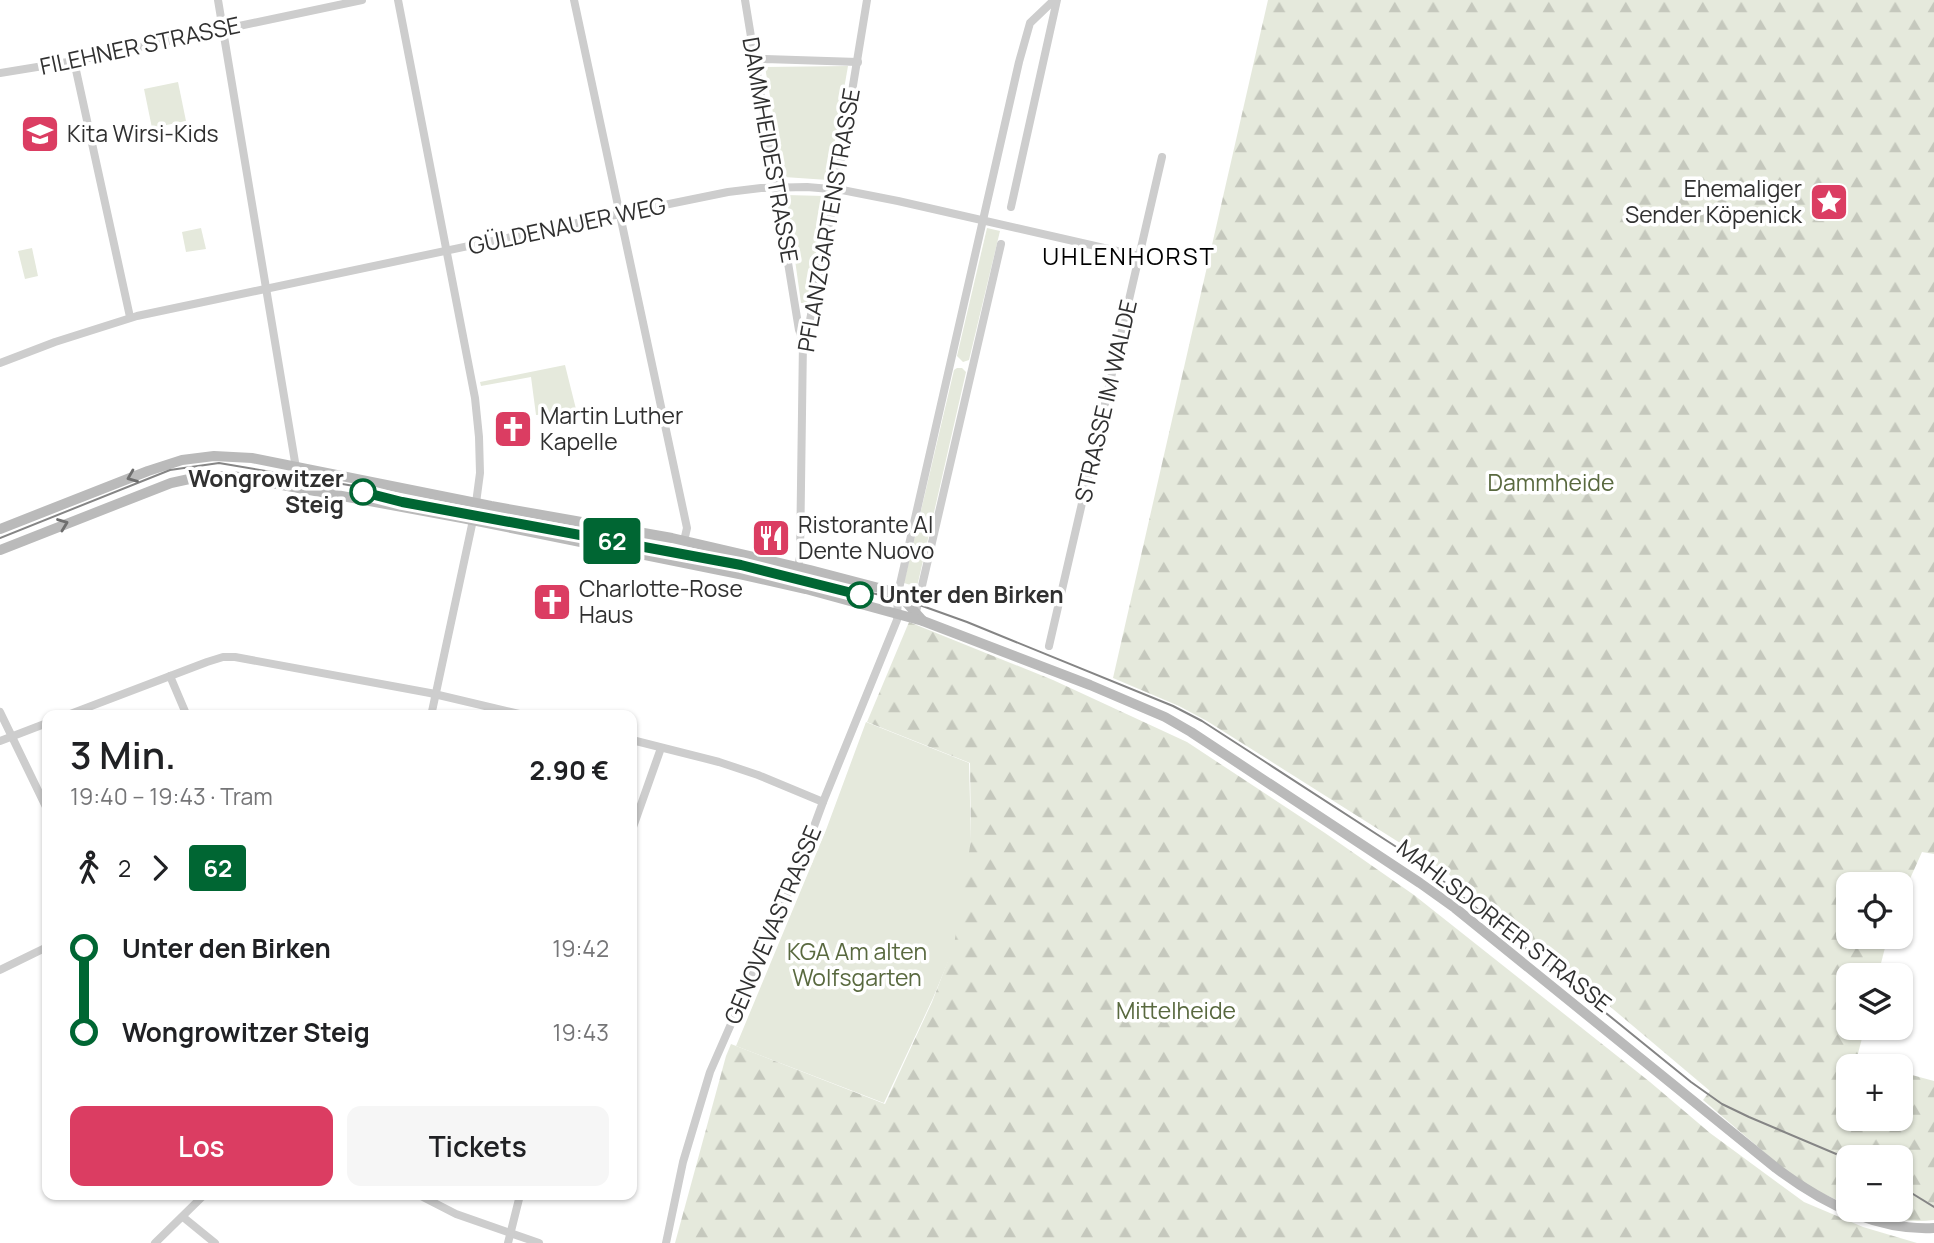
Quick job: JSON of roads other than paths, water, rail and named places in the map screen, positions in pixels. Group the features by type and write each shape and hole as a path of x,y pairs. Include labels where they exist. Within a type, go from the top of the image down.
{"main road":[{"path":"0,529 182,460 205,456 232,456 684,541 898,593"},
{"path":"293,486 296,468"},
{"name":"MAHLSDORFER STRASSE","path":"0,550 188,478 233,476 473,520 744,575 918,618 1140,705 1191,732 1455,908 1805,1189 1865,1217 1891,1225 1932,1228"},
{"path":"473,520 477,503"},
{"name":"MAHLSDORFER STRASSE","path":"898,593 918,618"}],"street":[{"path":"218,0 296,468"},
{"name":"FILEHNER STRASSE","path":"0,73 74,61 362,0"},
{"path":"398,0 475,398 480,473 477,503"},
{"path":"574,0 687,528 684,541"},
{"name":"DAMMHEIDESTRASSE","path":"745,0 803,341"},
{"name":"PFLANZGARTENSTRASSE","path":"798,568 803,341 808,330 836,189 867,0"},
{"path":"1010,207 1055,0"},
{"path":"898,593 1019,62 1030,23 1055,0"},
{"path":"74,61 130,317"},
{"path":"755,61 858,62"},
{"name":"STRASSE IM WALDE","path":"1049,646 1162,157"},
{"name":"GÜLDENAUER WEG","path":"0,363 130,317 728,192 777,186 836,189 1139,256"},
{"path":"918,618 1000,244"},
{"path":"432,710 473,520"},
{"name":"GENOVEVASTRASSE","path":"666,1243 683,1162 710,1072 795,878 897,620 898,593"},
{"path":"81,710 223,657 235,657 501,710"},
{"path":"170,676 184,710"},
{"path":"0,712 42,799"},
{"path":"0,741 42,725"},
{"path":"637,741 719,762 823,802"},
{"path":"637,816 662,748"},
{"path":"0,971 42,950"},
{"path":"155,1243 199,1200"},
{"path":"429,1200 456,1214 539,1243"},
{"path":"508,1243 519,1200"},
{"path":"183,1217 215,1243"}],"tram line":[{"path":"0,538 170,470 219,463 360,487 724,558 914,603 1173,706 1202,721 1398,848 1443,881 1691,1082 1722,1104 1836,1154"},
{"name":"62","path":"363,492 402,502 741,565 860,595"},
{"path":"1913,1194 1934,1207"}],"place":[{"name":"Kita Wirsi-Kids","path":"40,134"},
{"name":"Ehemaliger Sender Köpenick","path":"1829,202"},
{"name":"Martin Luther Kapelle","path":"513,429"},
{"name":"Wongrowitzer Steig","path":"363,492"},
{"name":"Ristorante Al Dente Nuovo","path":"771,538"},
{"name":"Unter den Birken","path":"860,595"},
{"name":"Charlotte-Rose Haus","path":"552,602"}],"district":[{"name":"UHLENHORST","path":"1129,257"}],"park label":[{"name":"Dammheide","path":"1551,483"},
{"name":"KGA Am alten Wolfsgarten","path":"857,965"},
{"name":"Mittelheide","path":"1176,1011"}]}
